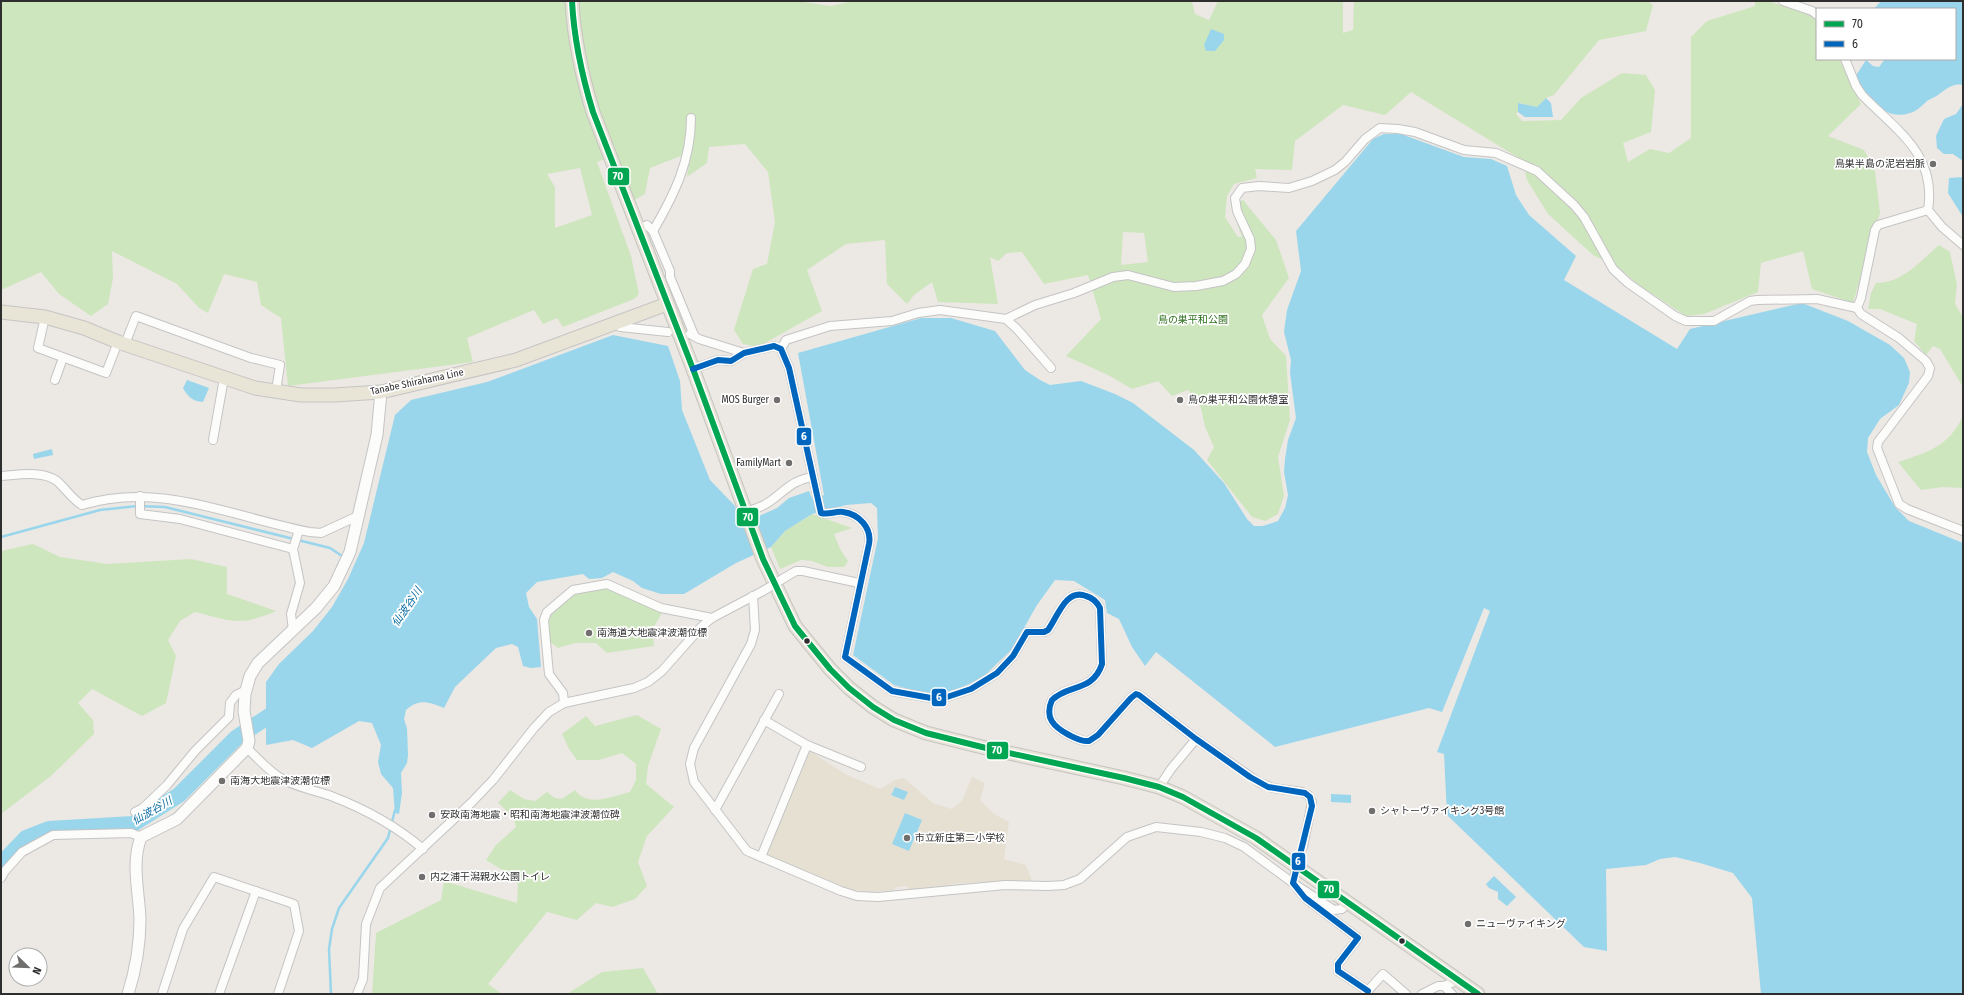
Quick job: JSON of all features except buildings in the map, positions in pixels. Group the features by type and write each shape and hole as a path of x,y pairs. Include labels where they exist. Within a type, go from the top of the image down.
{"main road":[{"path":"572,1 573,22 582,74 593,112 763,559 795,626 810,646 849,688 873,707 894,720 926,733 1159,787 1184,797 1227,821 1348,902 1478,994"},
{"name":"Tanabe Shirahama Line","path":"1,312 45,317 84,328 122,343 255,388 301,395 334,395 381,392 516,360 667,304"}],"street":[{"path":"1783,1 1812,11 1816,14"},
{"path":"1845,60 1856,86 1862,95 1909,140 1917,152 1927,174 1930,201 1928,210"},
{"path":"653,231 670,201 684,168 691,137 691,118"},
{"path":"781,349 786,340 830,326 892,321 918,313 932,311 940,310 1006,319 1035,305 1074,293 1113,277 1128,275 1174,287 1196,286 1223,281 1236,274 1241,269 1245,264 1251,249 1250,239 1237,211 1235,198 1242,188 1259,186 1289,188 1312,181 1340,166 1365,139 1380,128 1398,128 1415,132 1464,150 1496,154 1537,171 1584,216 1613,269 1628,283 1654,302 1686,321 1714,321 1750,301 1757,300 1817,298 1857,308 1861,314 1899,338 1926,361 1930,368 1928,376 1878,442 1877,448 1899,504 1907,509 1963,531"},
{"path":"1928,210 1942,226 1963,245"},
{"path":"1857,308 1861,298 1875,230 1878,225 1928,210"},
{"path":"637,230 647,226 653,231 670,271 670,277 691,334 699,339 744,353"},
{"path":"45,317 38,348 106,373 136,316 251,358 280,365 276,391"},
{"path":"1006,319 1017,329 1051,368"},
{"path":"617,323 620,327 668,332"},
{"path":"692,369 718,360 731,361 744,353 774,346 781,349 789,368 821,513 846,513 860,520 868,528 870,538 845,657 892,691 930,698 952,696 971,689 997,672 1010,658 1025,634 1046,632 1070,597 1076,593 1087,596 1096,602 1100,608 1102,664 1100,671 1089,682 1052,700 1049,716 1053,725 1076,739 1089,741 1098,734 1131,698 1137,694 1196,739 1260,783 1273,788 1308,794 1312,802 1303,847"},
{"path":"55,380 64,358"},
{"path":"213,440 224,378"},
{"path":"381,392 377,435 360,515 353,542 343,569 334,586 316,608 258,663 250,676 246,692 244,712 248,744 279,777 299,786 355,805 380,817 396,827 423,849"},
{"path":"1,476 35,475 50,477 57,482 73,499 82,505 97,501 140,498 181,500 298,532 321,533 360,515"},
{"path":"747,514 770,501 789,485 804,478 813,477"},
{"path":"140,498 140,514 180,519 294,547"},
{"path":"292,630 291,614 300,582 294,547 298,532"},
{"path":"361,993 365,964 364,943 366,924 380,888 423,849 493,780 534,728 549,712 564,703 634,688 648,682 662,671 701,627 712,618 763,591 796,571 803,571 860,583"},
{"path":"564,703 563,694 550,674 544,620 547,612 574,590 607,584 661,608 712,618"},
{"path":"753,596 755,630 751,644 694,748 690,764 694,782 715,810 747,850 760,857 841,891 878,898 1005,885 1064,885 1080,879 1127,837 1156,827 1201,832 1225,838 1244,847 1334,910 1342,909 1348,902"},
{"path":"134,812 143,808 167,784 195,751 229,717 230,703 236,695 246,692"},
{"path":"715,810 779,694"},
{"path":"764,720 807,745 861,767"},
{"path":"1159,787 1170,769 1196,739"},
{"path":"128,994 135,972 139,948 140,919 137,848 141,837 177,819 248,744"},
{"path":"760,857 807,745"},
{"path":"1,878 5,871 22,852 53,835 131,832 141,837"},
{"path":"162,994 184,929 214,877 294,904 299,931 278,994"},
{"path":"1293,880 1305,898 1358,938 1338,964 1338,971 1366,992 1383,974 1406,994"},
{"path":"219,994 256,891"},
{"path":"1422,994 1438,986 1444,986 1459,980"},
{"path":"1444,986 1452,994"}],"shaded area":[{"name":"市立新庄第二小学校","path":"811,752 847,775 880,789 895,780 904,778 933,803 952,809 962,801 972,777 985,783 980,800 994,814 1009,822 1004,859 1026,865 1032,881 964,883 951,884 950,886 908,890 907,886 897,887 893,891 866,892 843,887 769,856 767,852 807,754"}],"green space":[{"name":"鳥の巣平和公園","path":"1,1 797,1 830,6 853,1 1192,1 1195,14 1209,20 1218,1 1343,1 1343,33 1353,30 1354,1 1648,1 1653,5 1646,31 1599,40 1554,95 1546,98 1537,107 1518,103 1518,112 1516,114 1522,121 1561,120 1581,98 1622,73 1646,75 1655,90 1651,132 1623,143 1628,162 1650,149 1669,153 1691,138 1691,37 1707,21 1755,6 1755,1 1768,1 1814,16 1816,19 1816,60 1839,60 1861,104 1828,136 1864,150 1875,171 1880,213 1853,303 1812,289 1803,251 1761,263 1758,292 1704,314 1686,316 1640,286 1618,267 1593,255 1548,214 1527,180 1522,160 1411,92 1385,115 1343,105 1295,141 1292,170 1255,169 1257,178 1234,184 1227,196 1225,217 1238,237 1242,237 1231,206 1243,200 1276,240 1289,278 1262,315 1270,339 1286,356 1290,420 1278,457 1284,496 1278,514 1265,521 1252,517 1207,460 1214,447 1205,427 1200,404 1188,390 1172,396 1158,381 1132,389 1108,375 1066,356 1101,319 1088,275 1044,284 1022,252 1007,253 998,261 990,257 998,304 938,302 932,282 914,295 907,304 887,284 885,240 846,244 807,270 822,311 758,347 743,344 734,330 753,269 767,264 775,222 768,172 745,144 709,147 707,163 687,177 691,152 650,168 645,194 631,202 616,155 597,162 631,256 639,294 634,299 563,327 557,318 543,324 534,310 467,338 473,362 288,386 281,318 261,305 257,282 224,274 208,313 199,308 177,284 112,251 113,278 108,304 91,316 59,294 41,272 1,290","holes":["580,168 592,215 555,228 555,187 547,174","1123,232 1144,233 1148,262 1121,265"]},
{"path":"1939,245 1950,252 1957,285 1955,304 1963,317 1963,387 1940,349 1933,346 1926,355 1914,341 1917,324 1880,309 1868,309 1871,293 1876,283 1886,282 1903,275"},
{"path":"1963,416 1963,488 1943,487 1921,490 1898,462 1919,455 1937,446 1951,434"},
{"path":"812,514 852,528 834,534 840,549 848,561 844,567 828,567 812,561 801,560 780,569 771,547 785,531"},
{"path":"33,544 60,557 108,564 191,559 227,567 227,594 276,611 244,621 227,620 195,612 180,621 168,640 176,656 166,703 142,716 92,689 78,703 93,720 94,734 51,776 1,814 1,551"},
{"path":"605,587 662,613 652,630 654,646 607,653 596,643 575,643 558,648 548,640 549,620 552,612 573,595"},
{"path":"637,715 661,729 648,766 646,784 674,807 647,836 638,862 647,886 635,899 612,907 596,903 577,920 547,912 488,984 502,994 372,994 376,933 441,900 444,881 517,903 518,884 504,871 486,860 496,845 516,827 513,816 498,803 510,790 524,799 535,801 547,792 555,798 562,799 575,790 580,795 593,800 608,798 630,792 636,780 636,764 622,753 599,760 577,760 569,749 562,734 586,716 595,726"},
{"path":"643,968 658,994 567,994 602,972"}],"water":[{"path":"1881,1 1963,1 1963,85 1950,87 1910,113 1901,115 1892,114 1877,106 1855,77 1866,60 1873,66 1879,67 1884,60 1956,60 1956,8 1875,8"},
{"path":"1211,29 1224,34 1224,40 1215,51 1206,51 1204,45"},
{"path":"1546,98 1551,103 1553,117 1525,117 1518,112 1518,103 1537,107"},
{"path":"1963,104 1963,161 1953,154 1944,154 1937,148 1936,136 1944,119 1956,114"},
{"path":"1384,134 1401,134 1464,157 1491,159 1507,166 1516,195 1529,215 1576,256 1564,280 1677,349 1690,329 1802,303 1848,321 1890,345 1904,358 1910,372 1909,383 1899,405 1880,419 1868,438 1867,452 1876,475 1895,507 1909,521 1963,543 1963,994 1761,994 1752,898 1733,873 1675,857 1660,859 1646,865 1606,869 1607,951 1584,947 1447,815 1444,754 1437,752 1490,611 1484,608 1442,712 1429,708 1275,747 1156,652 1145,666 1132,647 1119,619 1107,613 1105,600 1074,581 1055,580 1037,605 1012,649 982,678 960,688 933,696 894,685 853,655 878,538 877,508 871,503 846,505 812,514 785,531 771,547 736,563 684,594 661,594 642,588 633,581 613,572 602,578 589,579 583,574 537,582 526,593 529,607 537,619 541,667 531,668 523,666 518,647 512,644 496,648 455,687 444,708 424,702 415,704 406,710 404,719 407,728 408,755 407,763 401,773 402,793 399,814 395,813 393,788 381,774 378,762 381,745 372,723 359,721 312,748 293,740 266,745 266,682 279,664 313,631 332,607 348,579 364,543 395,415 411,400 487,382 613,335 668,346 680,381 682,410 710,480 735,506 740,520 757,517 777,508 789,498 809,491 812,498 824,495 798,353 921,318 951,318 995,331 1025,370 1050,385 1081,381 1115,394 1133,403 1194,450 1224,483 1247,519 1254,526 1263,526 1278,521 1285,508 1288,495 1284,472 1285,459 1288,440 1296,418 1290,373 1291,360 1284,332 1287,310 1301,271 1296,231 1373,139"},
{"path":"1963,177 1963,217 1948,193 1949,178"},
{"path":"187,380 209,388 203,402 193,400 187,394 183,388"},
{"path":"52,449 53,455 34,459 33,454"},
{"path":"895,787 908,792 904,800 891,795"},
{"path":"1331,794 1351,795 1351,803 1331,802"},
{"path":"905,813 922,820 909,851 892,844"},
{"path":"1494,876 1516,897 1507,906 1498,899 1498,892 1489,888 1486,884"}],"waterway":[{"path":"1,537 100,510 137,506 165,507 330,548 345,558"},
{"name":"仙波谷川","path":"1,864 26,838 49,829 133,824 179,795 236,738 284,706"},
{"path":"331,994 329,949 332,929 339,908 388,838 395,810"}],"tunnel":[{"path":"1293,877 1303,847"}],"transit line":[{"name":"70","path":"572,1 579,58 593,112 693,369 763,559 795,626 830,669 849,688 873,707 894,720 926,733 986,748 1124,778 1159,787 1183,797 1256,838 1478,994"},
{"name":"6","path":"693,369 718,360 731,361 744,353 774,346 781,349 789,368 821,513 849,513 863,523 868,533 869,544 845,657 892,691 931,698 947,697 971,689 997,673 1013,656 1027,632 1044,632 1048,630 1063,605 1073,596 1086,596 1093,599 1100,608 1102,664 1098,673 1093,679 1058,695 1052,700 1049,712 1052,721 1059,729 1069,735 1081,740 1089,741 1098,735 1136,694 1250,777 1268,787 1305,793 1310,797 1312,806 1293,883 1305,898 1358,938 1338,964 1338,971 1368,991"}],"place":[{"name":"鳥巣半島の泥岩岩脈","path":"1933,164"},
{"name":"MOS Burger","path":"777,400"},
{"name":"鳥の巣平和公園休憩室","path":"1180,400"},
{"name":"FamilyMart","path":"789,463"},
{"name":"南海道大地震津波潮位標","path":"589,633"},
{"name":"南海大地震津波潮位標","path":"222,781"},
{"name":"シャトーヴァイキング3号館","path":"1372,811"},
{"name":"安政南海地震・昭和南海地震津波潮位碑","path":"432,815"},
{"name":"市立新庄第二小学校","path":"907,838"},
{"name":"内之浦干潟親水公園トイレ","path":"422,877"},
{"name":"ニューヴァイキング","path":"1468,924"}]}
